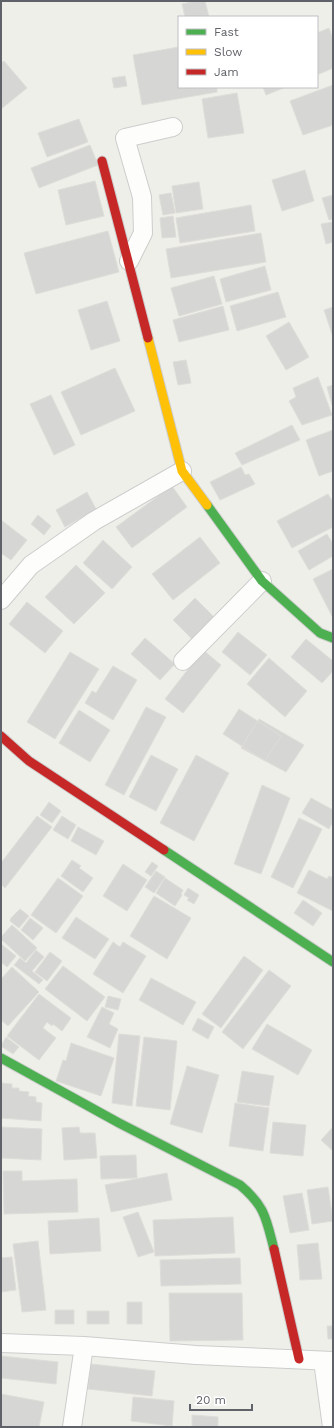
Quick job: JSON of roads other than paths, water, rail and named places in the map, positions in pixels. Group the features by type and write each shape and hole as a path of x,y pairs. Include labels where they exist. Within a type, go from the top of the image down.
{"street":[{"path":"129,261 143,233 143,218 142,197 125,138 173,127"},
{"path":"102,161 182,471 262,581 320,633 333,638"},
{"path":"1,600 31,565 94,521 182,471"},
{"path":"183,661 262,581"},
{"path":"1,736 29,761 333,962"},
{"path":"1,1058 119,1123 240,1185 259,1203 266,1216 300,1359"},
{"path":"1,1343 84,1346 196,1355 328,1361 332,1427"},
{"path":"72,1427 84,1346"}]}
